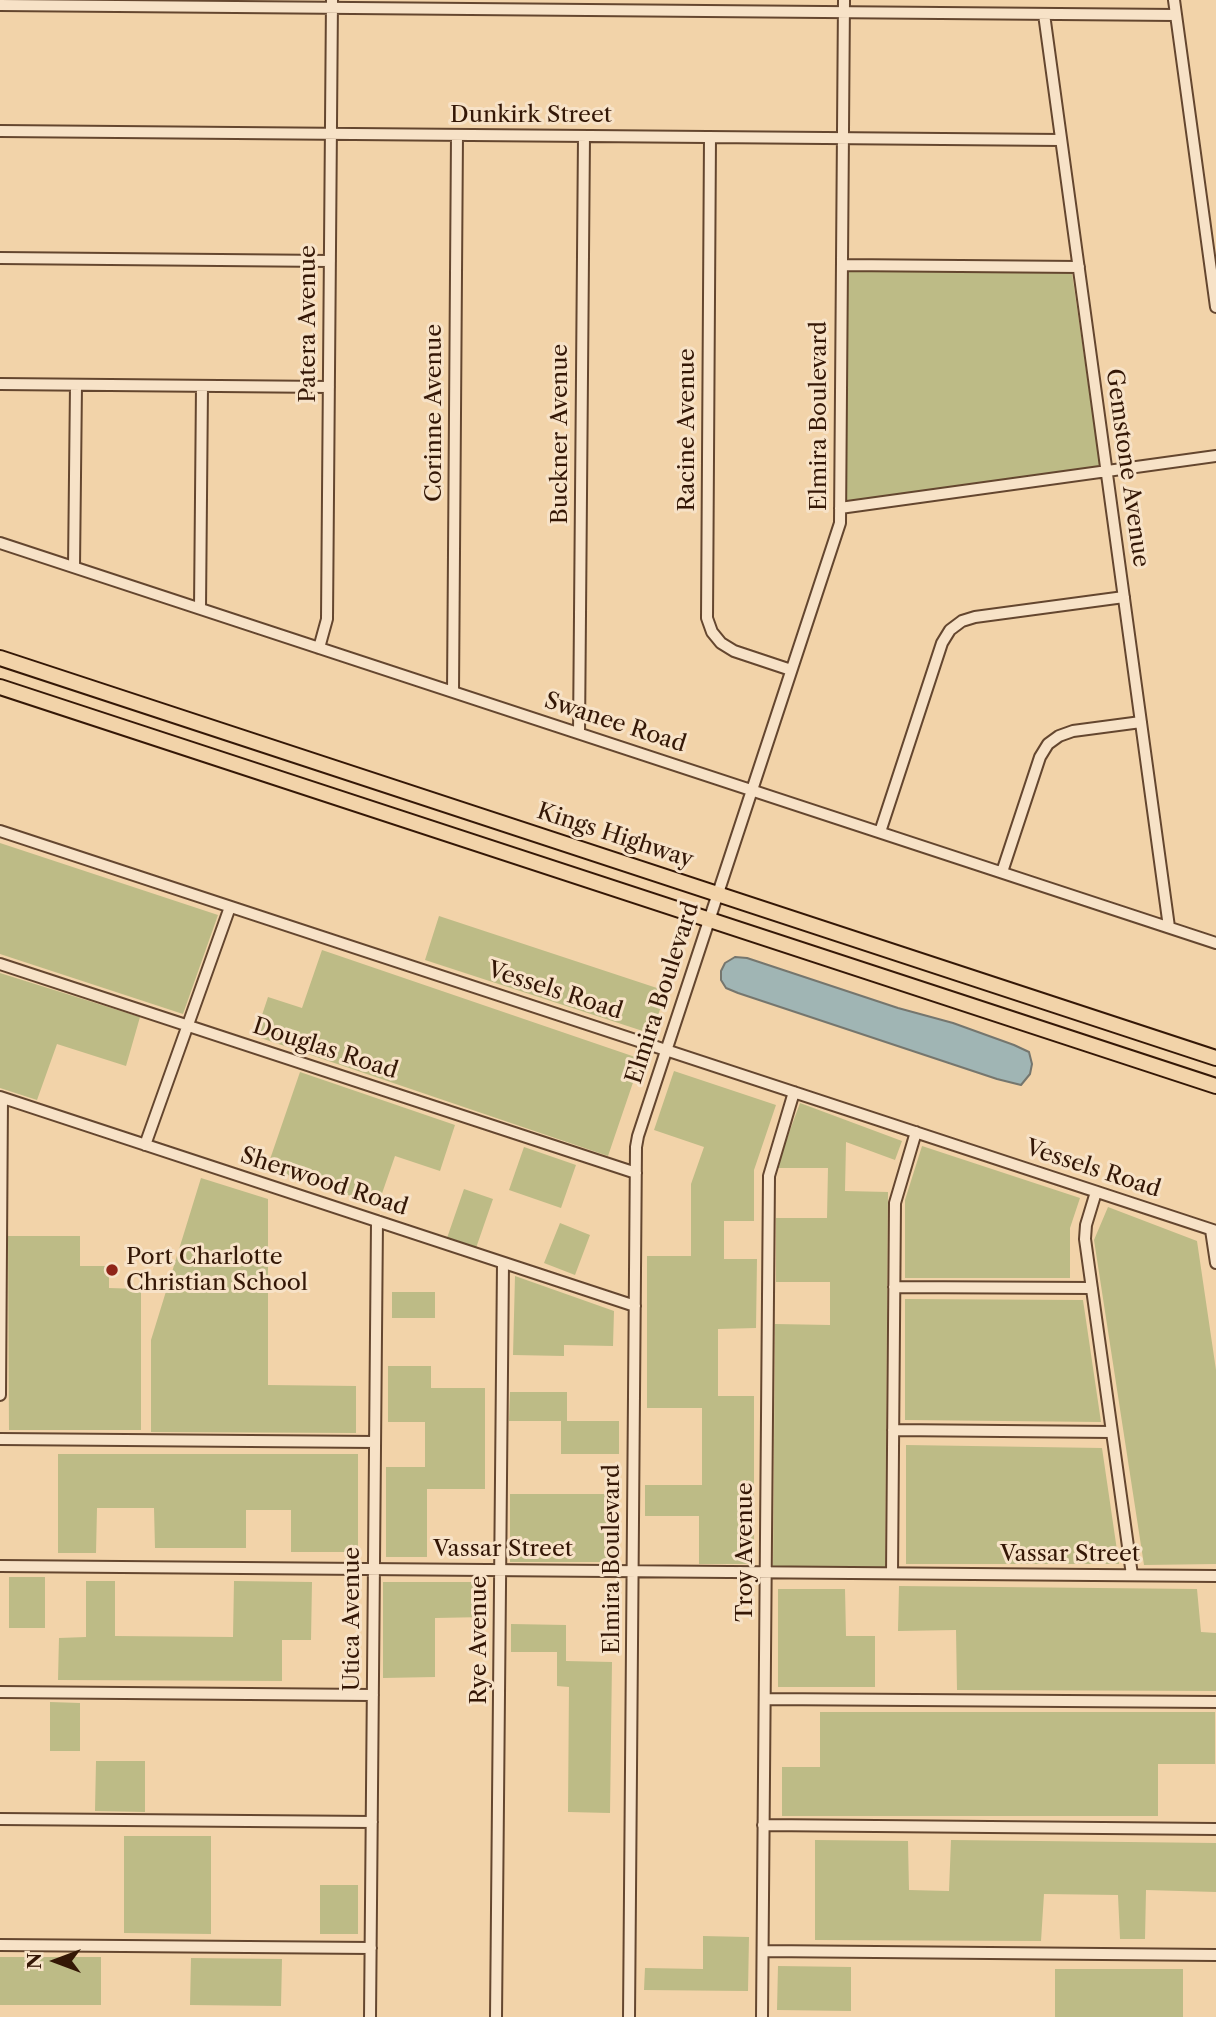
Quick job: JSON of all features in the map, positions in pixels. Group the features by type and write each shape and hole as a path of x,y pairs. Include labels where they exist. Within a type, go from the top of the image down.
{"main road":[{"name":"Kings Highway","path":"0,658 1216,1058"},
{"path":"0,687 1216,1086"}],"street":[{"name":"Elmira Boulevard","path":"629,2017 638,1136 840,523 844,0"},
{"path":"1174,0 1216,307"},
{"path":"0,5 332,4 1176,15"},
{"name":"Patera Avenue","path":"319,648 327,619 332,4"},
{"name":"Gemstone Avenue","path":"1044,14 1169,928"},
{"name":"Dunkirk Street","path":"0,131 1061,141"},
{"name":"Corinne Avenue","path":"453,691 457,135"},
{"name":"Buckner Avenue","path":"579,733 584,136"},
{"name":"Racine Avenue","path":"710,137 707,618 712,632 721,643 734,651 791,670"},
{"path":"0,258 330,261"},
{"path":"842,265 1079,267"},
{"path":"0,384 329,387"},
{"path":"74,567 76,385"},
{"path":"200,608 202,386"},
{"path":"840,508 1216,456"},
{"name":"Swanee Road","path":"0,542 1216,943"},
{"path":"880,832 942,643 950,630 961,621 975,617 1124,597"},
{"path":"1002,872 1040,757 1048,744 1073,731 1141,722"},
{"name":"Vessels Road","path":"0,831 1214,1230"},
{"path":"145,1145 230,907"},
{"name":"Douglas Road","path":"0,964 636,1173"},
{"name":"Troy Avenue","path":"762,2017 769,1176 794,1092"},
{"path":"0,1395 1,1098"},
{"name":"Sherwood Road","path":"1,1098 635,1306"},
{"path":"892,1573 897,1192 916,1132"},
{"path":"1097,1192 1086,1225 1085,1239 1132,1575"},
{"name":"Utica Avenue","path":"370,2017 377,1221"},
{"path":"1214,1230 1216,1263"},
{"name":"Rye Avenue","path":"496,2017 503,1263"},
{"path":"894,1287 1092,1288"},
{"path":"893,1430 1112,1432"},
{"path":"0,1439 375,1442"},
{"name":"Vassar Street","path":"0,1566 1216,1576"},
{"path":"0,1692 373,1695"},
{"path":"765,1699 1216,1702"},
{"path":"0,1819 372,1822"},
{"path":"764,1825 1216,1829"},
{"path":"0,1945 370,1948"},
{"path":"762,1951 1216,1955"}],"shaded area":[{"path":"847,271 1072,273 1100,467 844,503"},
{"path":"0,843 218,915 183,1014 0,954"},
{"path":"439,916 666,991 652,1034 425,960"},
{"path":"322,950 641,1059 608,1156 255,1036 268,997 302,1008"},
{"path":"735,957 747,958 1014,1045 1029,1052 1032,1064 1030,1074 1021,1085 997,1079 738,993 726,988 721,980 725,963"},
{"path":"0,973 140,1017 126,1066 57,1044 37,1100 0,1088"},
{"path":"674,1071 776,1105 754,1170 754,1221 724,1221 724,1259 757,1259 756,1328 718,1329 718,1396 754,1396 754,1564 699,1564 699,1516 645,1516 645,1485 702,1485 702,1408 647,1408 647,1256 691,1256 691,1184 704,1147 654,1130"},
{"path":"300,1072 455,1125 440,1171 395,1156 378,1205 267,1168"},
{"path":"800,1103 902,1141 895,1160 846,1142 845,1191 888,1192 885,1567 773,1566 775,1324 830,1325 830,1282 776,1282 776,1218 827,1218 828,1168 776,1168"},
{"path":"922,1146 1080,1198 1070,1228 1070,1278 905,1278 905,1200"},
{"path":"524,1147 576,1165 561,1208 509,1190"},
{"path":"201,1178 268,1199 268,1385 356,1386 356,1433 151,1432 151,1340"},
{"path":"464,1189 493,1199 476,1248 447,1238"},
{"path":"1108,1207 1197,1241 1216,1370 1216,1564 1144,1565 1094,1240"},
{"path":"560,1223 590,1235 575,1275 544,1263"},
{"path":"8,1236 80,1236 80,1266 109,1266 109,1288 141,1289 141,1430 9,1430"},
{"path":"515,1276 614,1311 613,1346 564,1345 564,1356 513,1355"},
{"path":"392,1292 435,1292 435,1318 392,1318"},
{"path":"905,1299 1083,1300 1101,1422 905,1420"},
{"path":"388,1366 431,1366 431,1388 485,1388 485,1489 427,1489 427,1557 386,1557 386,1467 425,1467 425,1422 388,1422"},
{"path":"510,1392 567,1392 567,1421 619,1421 619,1454 561,1454 561,1421 509,1421"},
{"path":"906,1445 1102,1448 1119,1564 906,1564"},
{"path":"58,1454 358,1454 358,1552 291,1552 291,1510 246,1510 246,1548 155,1548 154,1508 97,1508 96,1553 58,1553"},
{"path":"510,1494 617,1494 617,1562 510,1562"},
{"path":"9,1577 45,1577 45,1628 9,1628"},
{"path":"86,1581 115,1581 115,1636 233,1637 234,1581 312,1582 311,1640 282,1640 282,1681 58,1680 59,1638 86,1637"},
{"path":"383,1582 486,1582 486,1617 435,1618 435,1677 383,1678"},
{"path":"899,1586 1197,1589 1201,1632 1216,1633 1216,1691 957,1690 956,1630 898,1631"},
{"path":"778,1589 845,1589 846,1636 875,1636 875,1687 778,1687"},
{"path":"511,1624 566,1625 566,1661 612,1662 610,1813 568,1812 569,1687 557,1686 557,1652 511,1652"},
{"path":"50,1702 80,1703 80,1751 50,1751"},
{"path":"820,1712 1215,1712 1215,1764 1158,1764 1158,1816 782,1816 782,1767 820,1767"},
{"path":"96,1761 145,1761 145,1812 95,1811"},
{"path":"124,1836 211,1836 211,1934 124,1933"},
{"path":"815,1840 908,1841 909,1890 949,1891 951,1840 1216,1843 1216,1892 1146,1890 1145,1939 1120,1939 1118,1895 1044,1894 1041,1941 815,1940"},
{"path":"320,1885 358,1885 358,1934 320,1934"},
{"path":"703,1936 749,1937 748,1991 644,1990 645,1968 703,1969"},
{"path":"0,1957 101,1957 101,2005 0,2005"},
{"path":"191,1958 282,1959 281,2006 190,2005"},
{"path":"778,1966 851,1967 851,2011 777,2010"},
{"path":"1055,1969 1183,1969 1183,2017 1055,2017"}],"place":[{"name":"Port Charlotte Christian School","path":"112,1270"}]}
